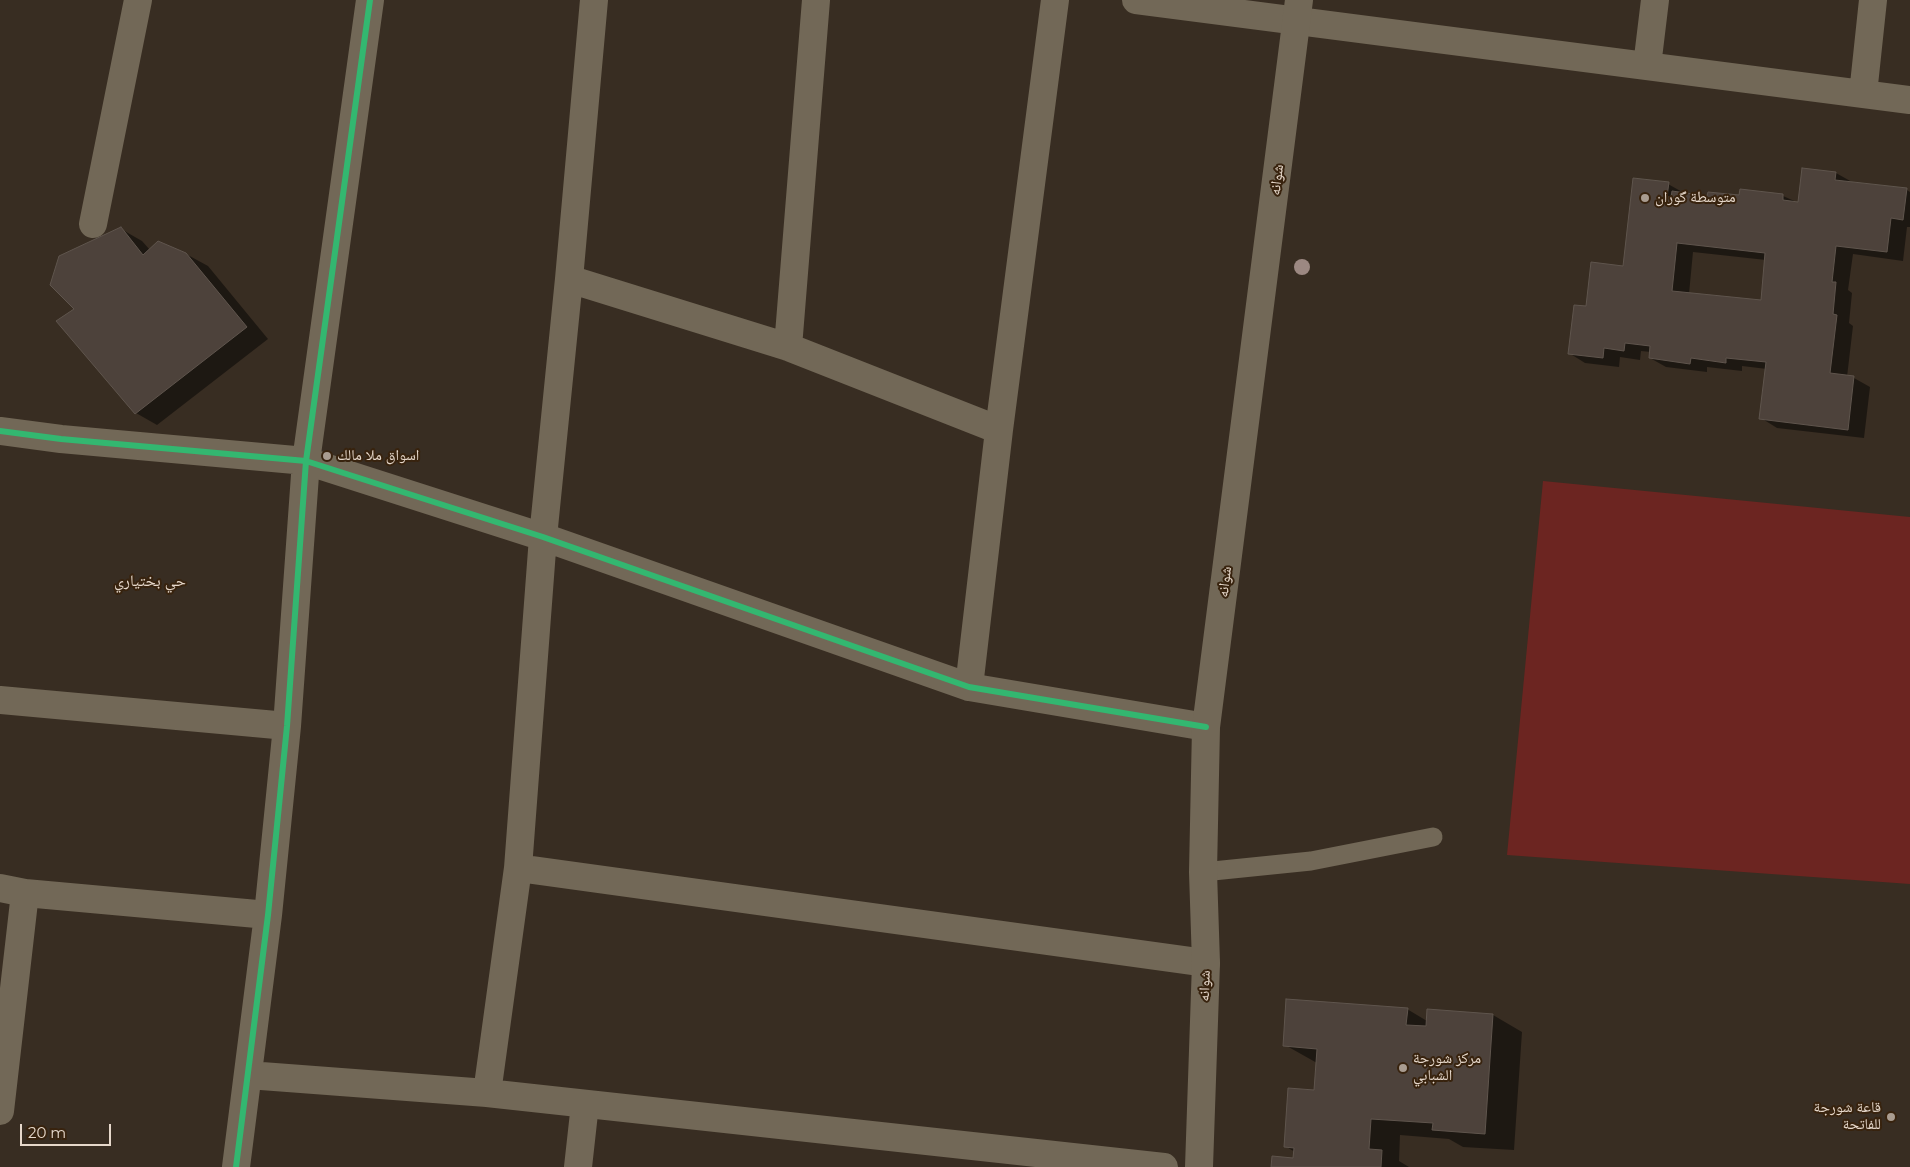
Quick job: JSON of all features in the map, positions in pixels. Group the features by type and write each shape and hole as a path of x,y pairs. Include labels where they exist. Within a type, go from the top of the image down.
{"street":[{"path":"93,224 138,0"},
{"path":"236,1167 268,915 287,726 306,462 370,0"},
{"path":"487,1093 518,868 543,537 594,0"},
{"path":"788,347 816,0"},
{"path":"969,687 999,430 1055,0"},
{"path":"1136,0 1298,10 1647,66 1910,100"},
{"path":"1647,66 1655,0"},
{"path":"1863,94 1873,0"},
{"name":"شوانە","path":"1199,1167 1206,963 1203,872 1206,726 1298,10"},
{"path":"569,279 788,347 999,430"},
{"path":"0,431 61,439 306,462 543,537 969,687 1206,726"},
{"path":"0,700 287,726"},
{"path":"518,868 1206,963"},
{"path":"0,1111 13,891 268,915"},
{"path":"248,1075 487,1093 1164,1167"},
{"path":"578,1167 585,1104"}],"lane":[{"path":"1203,872 1311,861 1433,837"}],"shaded area":[{"path":"1543,481 1910,517 1910,884 1507,855"}],"building":[{"path":"1802,168 1836,172 1835,180 1907,188 1903,220 1891,218 1887,252 1836,246 1832,282 1836,282 1833,314 1837,315 1830,373 1854,376 1848,430 1759,419 1766,362 1726,358 1726,363 1691,358 1690,364 1649,358 1650,346 1625,343 1624,351 1604,348 1603,358 1568,354 1574,305 1586,306 1591,262 1623,266 1633,178 1669,182 1667,197 1671,197 1672,191 1707,196 1708,192 1739,195 1740,189 1783,194 1783,200 1798,202","holes":["1677,243 1765,253 1761,300 1672,291"]},
{"path":"121,227 143,255 158,241 186,253 247,327 135,414 56,321 74,309 50,285 59,256"},
{"name":"مركز شورجة الشبابي","path":"1286,999 1408,1008 1406,1025 1426,1026 1427,1009 1493,1014 1485,1134 1432,1130 1433,1123 1371,1119 1369,1149 1382,1150 1381,1167 1271,1167 1272,1156 1293,1158 1294,1148 1284,1147 1288,1088 1314,1090 1317,1049 1283,1046"}],"cycle path":[{"path":"236,1167 268,915 287,726 306,461 370,0"},
{"path":"0,431 61,439 306,461 543,537 969,687 1206,727"}],"place":[{"name":"متوسطة گوران","path":"1645,198"},
{"name":"اسواق ملا مالك","path":"327,456"},
{"name":"مركز شورجة الشبابي","path":"1403,1068"},
{"name":"قاعة شورجة للفاتحة","path":"1891,1117"}],"district":[{"name":"حي بختياري","path":"150,581"}]}
